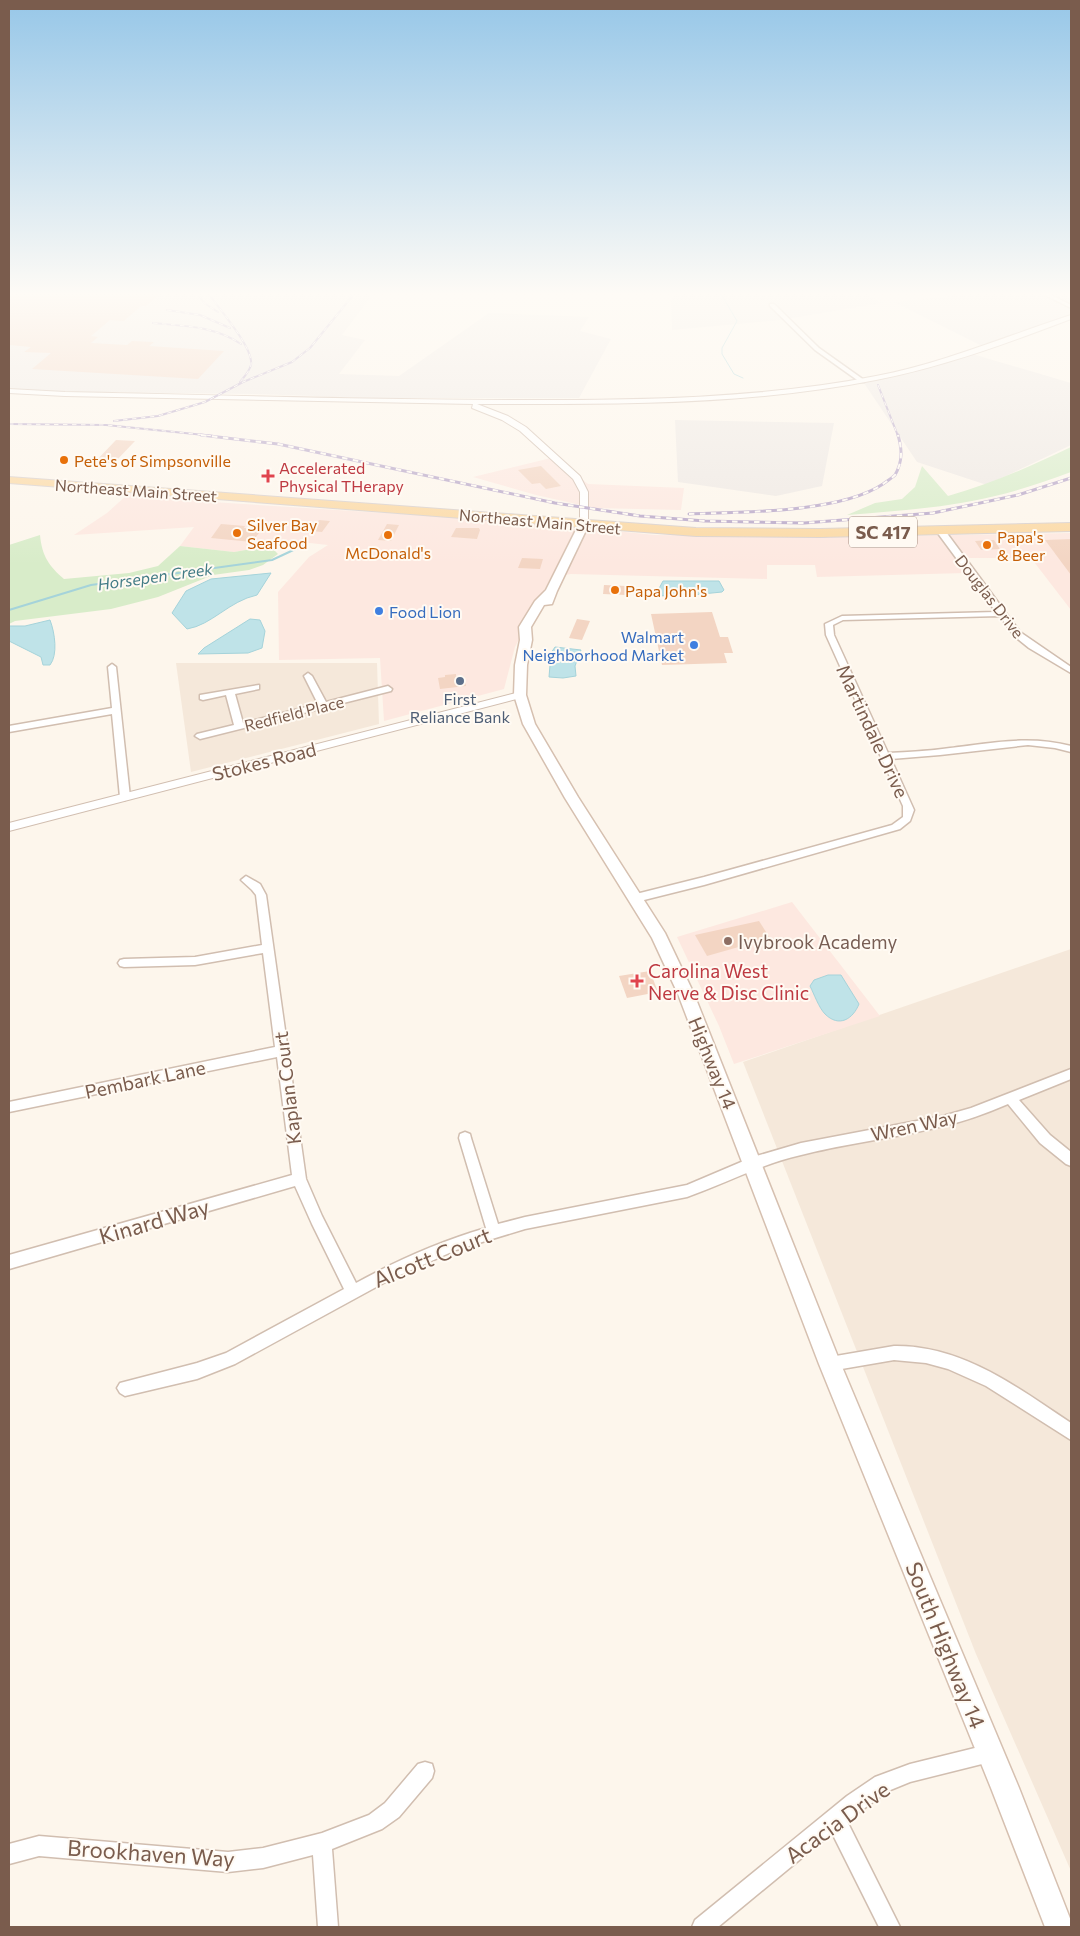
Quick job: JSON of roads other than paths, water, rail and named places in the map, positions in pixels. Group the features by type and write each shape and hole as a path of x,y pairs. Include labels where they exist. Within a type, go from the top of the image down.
{"main road":[{"name":"Northeast Main Street","path":"9,480 584,524 742,534 1071,527"},
{"name":"Highway 14","path":"584,524 551,592 546,611 526,640 521,665 520,695 529,724 537,740 659,937 686,994 830,1364"},
{"name":"South Highway 14","path":"830,1364 991,1753 1059,1927"}],"street":[{"path":"10,392 468,402 606,402 780,392 837,384"},
{"path":"468,402 505,418 523,429 569,470 583,487 584,524"},
{"name":"Douglas Drive","path":"940,530 1001,614 1024,640 1071,671"},
{"name":"Martindale Drive","path":"636,898 704,881 899,826 908,818 909,811 830,635 829,624 842,618 1001,614"},
{"path":"112,667 125,797"},
{"path":"308,676 323,706"},
{"path":"203,698 256,687"},
{"name":"Redfield Place","path":"200,736 388,689"},
{"path":"230,692 239,726"},
{"name":"Stokes Road","path":"9,828 520,695"},
{"path":"9,729 117,710"},
{"path":"885,756 945,752 1016,741 1044,742 1071,749"},
{"name":"Kaplan Court","path":"246,880 256,887 261,895 299,1179 317,1220 354,1291"},
{"path":"124,963 195,961 268,948"},
{"name":"Pembark Lane","path":"9,1107 281,1051"},
{"name":"Wren Way","path":"753,1163 801,1149 943,1121 1011,1099 1071,1074"},
{"path":"1011,1099 1045,1139 1071,1160"},
{"path":"465,1138 494,1232"},
{"name":"Alcott Court","path":"125,1388 197,1371 230,1359 384,1274 454,1244 525,1223 687,1191 753,1163"},
{"name":"Kinard Way","path":"9,1262 299,1179"},
{"path":"830,1364 902,1352 922,1354 948,1361 997,1384 1071,1432"},
{"name":"Acacia Drive","path":"702,1927 835,1819 882,1784 910,1773 991,1753"},
{"name":"Brookhaven Way","path":"9,1854 39,1846 228,1862 263,1858 322,1843 357,1830 381,1818 392,1810 425,1772"},
{"path":"835,1819 890,1927"},
{"path":"322,1843 328,1927"}],"water":[{"path":"271,573 257,595 238,602 196,627 187,629 172,613 186,591 211,579"},
{"path":"663,581 719,581 724,590 722,592 692,595 655,596"},
{"path":"250,619 260,620 265,631 262,648 248,653 198,654 204,648"},
{"path":"50,620 55,644 53,661 50,665 43,665 41,657 9,641 9,626 25,626"},
{"path":"555,647 581,650 575,666 576,676 563,678 549,677 551,653"},
{"path":"828,975 841,975 859,1004 853,1014 845,1020 835,1020 825,1014 810,986 814,980"}],"waterway":[{"name":"Horsepen Creek","path":"9,610 91,585 272,560 302,546"}],"railway":[{"path":"114,421 158,416 205,402 239,384"},
{"path":"878,385 898,436"},
{"path":"9,424 106,425 214,436"},
{"path":"201,435 278,444 555,503 640,516 705,521 804,523 933,513 1018,495 1071,478"},
{"path":"689,514 762,511 816,506 864,494 895,475 901,455 898,435"}],"place":[{"name":"Pete's of Simpsonville","path":"64,460"},
{"name":"Accelerated Physical THerapy","path":"268,476"},
{"name":"Silver Bay Seafood","path":"237,533"},
{"name":"McDonald's","path":"388,535"},
{"name":"Papa's & Beer","path":"987,545"},
{"name":"Papa John's","path":"615,590"},
{"name":"Food Lion","path":"379,611"},
{"name":"Walmart Neighborhood Market","path":"694,645"},
{"name":"First Reliance Bank","path":"460,681"},
{"name":"Ivybrook Academy","path":"728,941"},
{"name":"Carolina West Nerve & Disc Clinic","path":"637,981"}]}
